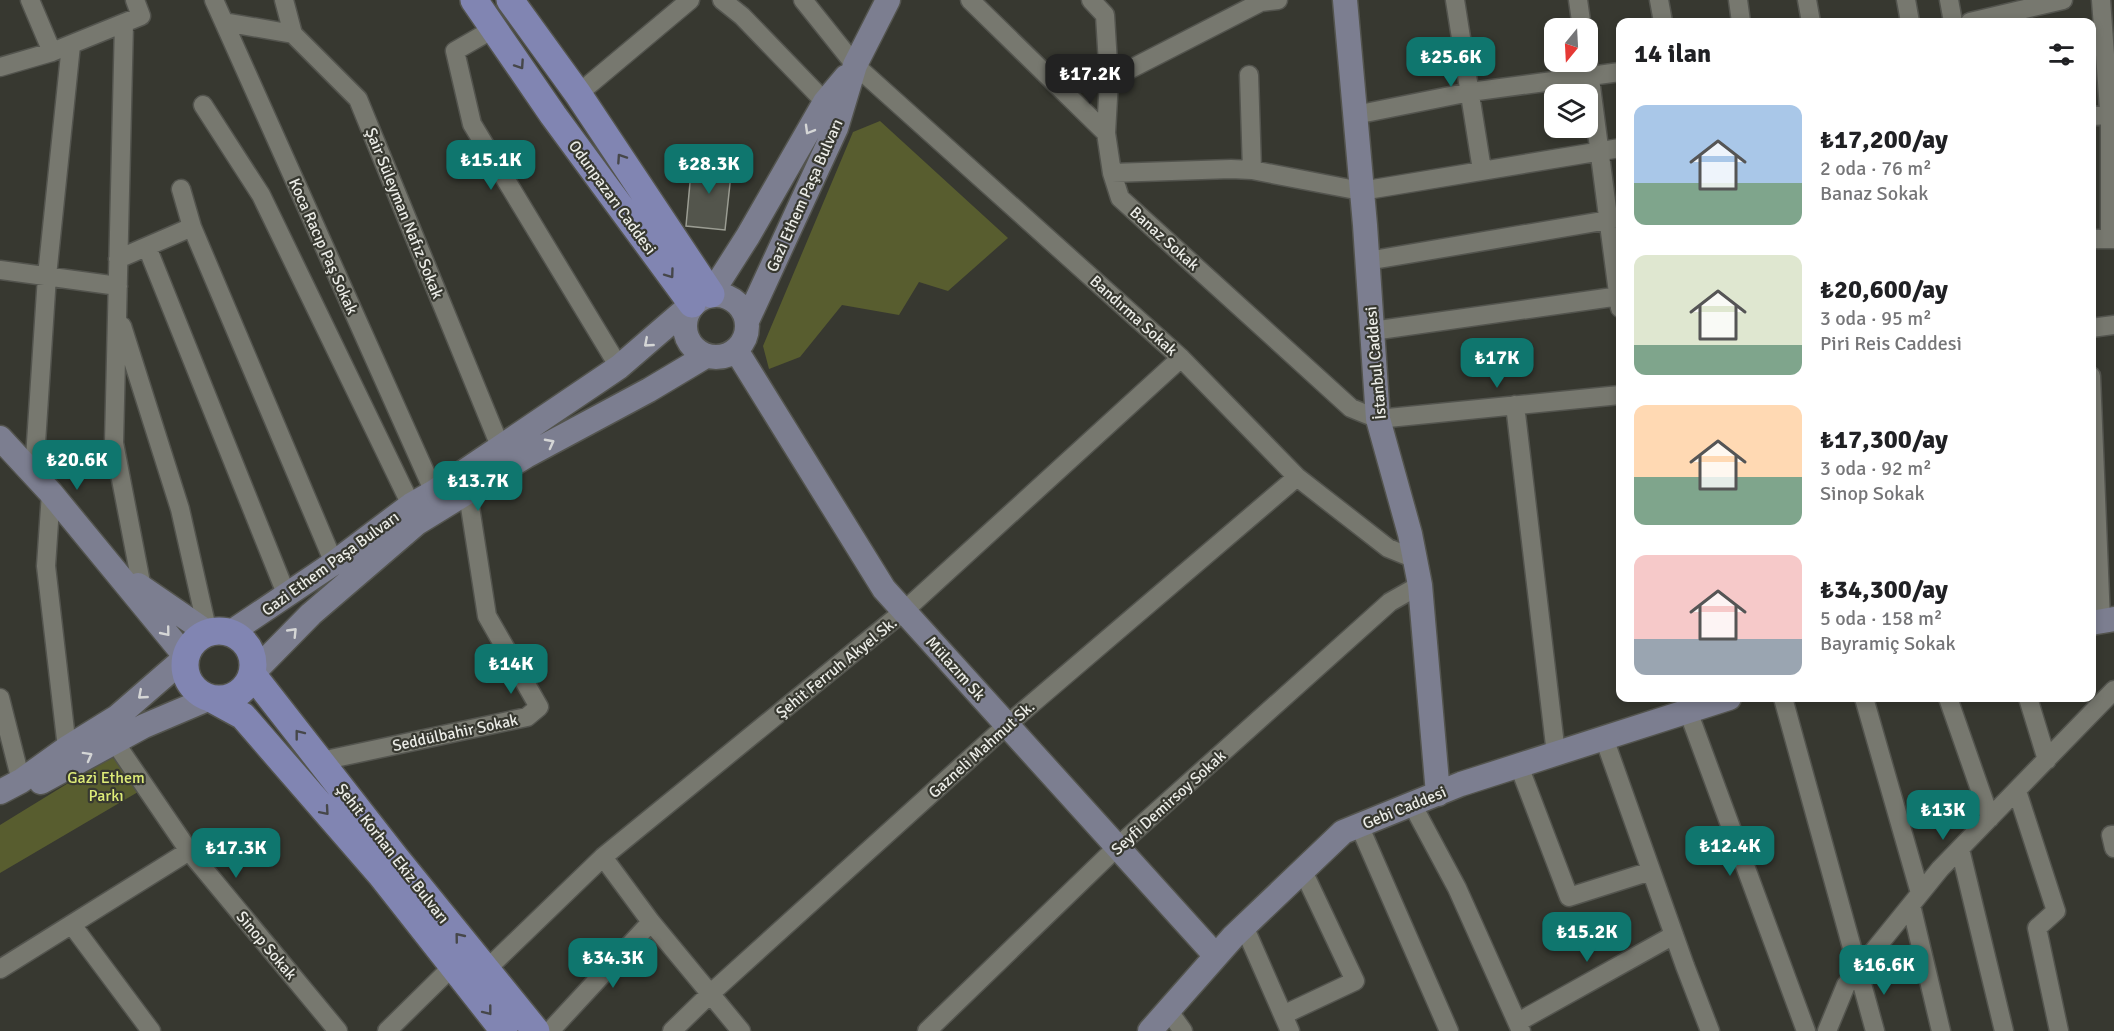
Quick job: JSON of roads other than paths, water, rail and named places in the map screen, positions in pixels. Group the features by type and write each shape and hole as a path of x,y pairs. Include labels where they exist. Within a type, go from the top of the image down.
{"main road":[{"name":"Odunpazarı Caddesi","path":"474,0 553,115 702,299"},
{"name":"Odunpazarı Caddesi","path":"510,0 578,94 702,299"},
{"name":"Gazi Ethem Paşa Bulvarı","path":"747,321 836,128 855,65 888,0"},
{"name":"İstanbul Caddesi","path":"1345,0 1362,191 1378,419 1410,534 1420,585 1438,794"},
{"name":"Gazi Ethem Paşa Bulvarı","path":"219,633 287,596 411,505 434,492 619,367 702,299 748,236 825,102 855,65"},
{"path":"721,294 738,304 747,321 747,332 743,342 727,355 706,356 690,344 685,334 684,323 687,313 702,299 721,294"},
{"name":"Mülazım Sk","path":"736,350 884,589 1216,956"},
{"name":"Gazi Ethem Paşa Bulvarı","path":"252,674 311,614 417,523 468,494 526,456 649,390 706,356"},
{"path":"0,438 51,493 186,657"},
{"path":"119,574 219,633 239,638 252,654 252,674 248,684 241,692 221,699 210,698 193,687 185,667 190,646 198,638 219,633"},
{"path":"0,792 21,781 66,748 117,717 186,657"},
{"name":"Şehit Korhan Ekiz Bulvarı","path":"252,674 536,1031"},
{"path":"0,805 114,741 210,698"},
{"name":"Şehit Korhan Ekiz Bulvarı","path":"210,698 243,716 381,875 504,1031"},
{"name":"Gebi Caddesi","path":"1150,1031 1245,926 1343,832 1438,794 1604,738 1681,707 1708,702"}],"street":[{"path":"30,0 52,52"},
{"path":"0,67 71,45 141,15 135,0"},
{"name":"Koca Racıp Paş Sokak","path":"214,0 434,492"},
{"path":"224,22 293,34 284,0"},
{"path":"578,94 690,0"},
{"path":"722,0 742,16 825,102"},
{"name":"Bandırma Sokak","path":"803,0 855,65 1181,358 1297,477 1388,548 1415,559"},
{"path":"970,0 1106,133"},
{"name":"Banaz Sokak","path":"1091,0 1105,15 1110,80 1106,133 1112,173 1120,198 1351,408 1378,419"},
{"path":"1110,80 1261,2 1278,0"},
{"path":"1455,0 1482,170"},
{"path":"1578,0 1581,18"},
{"path":"1659,0 1661,18"},
{"path":"1738,0 1740,18"},
{"path":"1807,0 1809,18"},
{"path":"1906,0 1909,18"},
{"path":"1949,0 1952,18"},
{"path":"1989,18 2063,0"},
{"path":"2096,239 2112,239 2110,79 2101,0"},
{"path":"124,23 114,443 142,588"},
{"path":"495,28 455,51 472,124 619,367"},
{"name":"Şair Süleyman Nafız Sokak","path":"293,34 358,99 500,446"},
{"path":"34,473 47,276 71,45"},
{"path":"1589,72 1600,151 1614,219 1616,251"},
{"path":"1355,115 1470,93 1616,73"},
{"path":"1249,75 1252,170"},
{"path":"203,105 261,195 411,505"},
{"path":"2096,116 2110,115"},
{"path":"1112,173 1252,170 1362,191 1616,149"},
{"path":"182,189 192,227 334,563"},
{"path":"1367,261 1614,219"},
{"path":"118,259 192,227"},
{"path":"147,247 287,596"},
{"path":"0,270 118,286"},
{"path":"1372,331 1616,300"},
{"path":"117,312 219,633"},
{"path":"2096,327 2114,325"},
{"name":"Şehit Ferruh Akyel Sk.","path":"486,970 603,857 904,611 1181,358"},
{"path":"1378,419 1616,394"},
{"path":"1515,405 1556,754"},
{"name":"Gazneli Mahmut Sk.","path":"672,1031 1007,725 1297,477"},
{"path":"2096,487 2102,621"},
{"path":"51,493 46,566 66,748"},
{"name":"Seddülbahir Sokak","path":"321,761 527,717 539,707 487,616 468,494"},
{"name":"Seyfi Demirsoy Sokak","path":"927,1031 1116,848 1390,602 1420,585"},
{"path":"1827,1031 1846,985 1916,899 1960,849 2114,690"},
{"path":"0,698 21,781"},
{"path":"1784,702 1875,1031"},
{"path":"1865,702 1916,899 1941,1031"},
{"path":"1949,702 1990,818"},
{"path":"2029,702 2046,760"},
{"path":"1681,707 1806,1031"},
{"path":"1604,738 1710,1031"},
{"name":"Sinop Sokak","path":"114,741 189,851 338,1031"},
{"path":"1519,766 1569,897 1651,871"},
{"path":"2017,791 2056,910 2037,928 2059,1031"},
{"path":"1412,804 1456,888 1519,1027 1674,935"},
{"path":"1359,825 1449,1031"},
{"path":"2114,835 2111,835 2114,848"},
{"path":"1960,849 2004,1031"},
{"path":"0,969 189,851"},
{"path":"603,857 651,922 741,1031"},
{"path":"1245,926 1286,1023 1355,981 1303,870"},
{"path":"549,1031 651,922"},
{"path":"72,925 151,1031"},
{"path":"387,1031 453,966"},
{"path":"1168,1010 1183,1031"}],"park label":[{"name":"Gazi Ethem Parkı","path":"106,786"}]}
